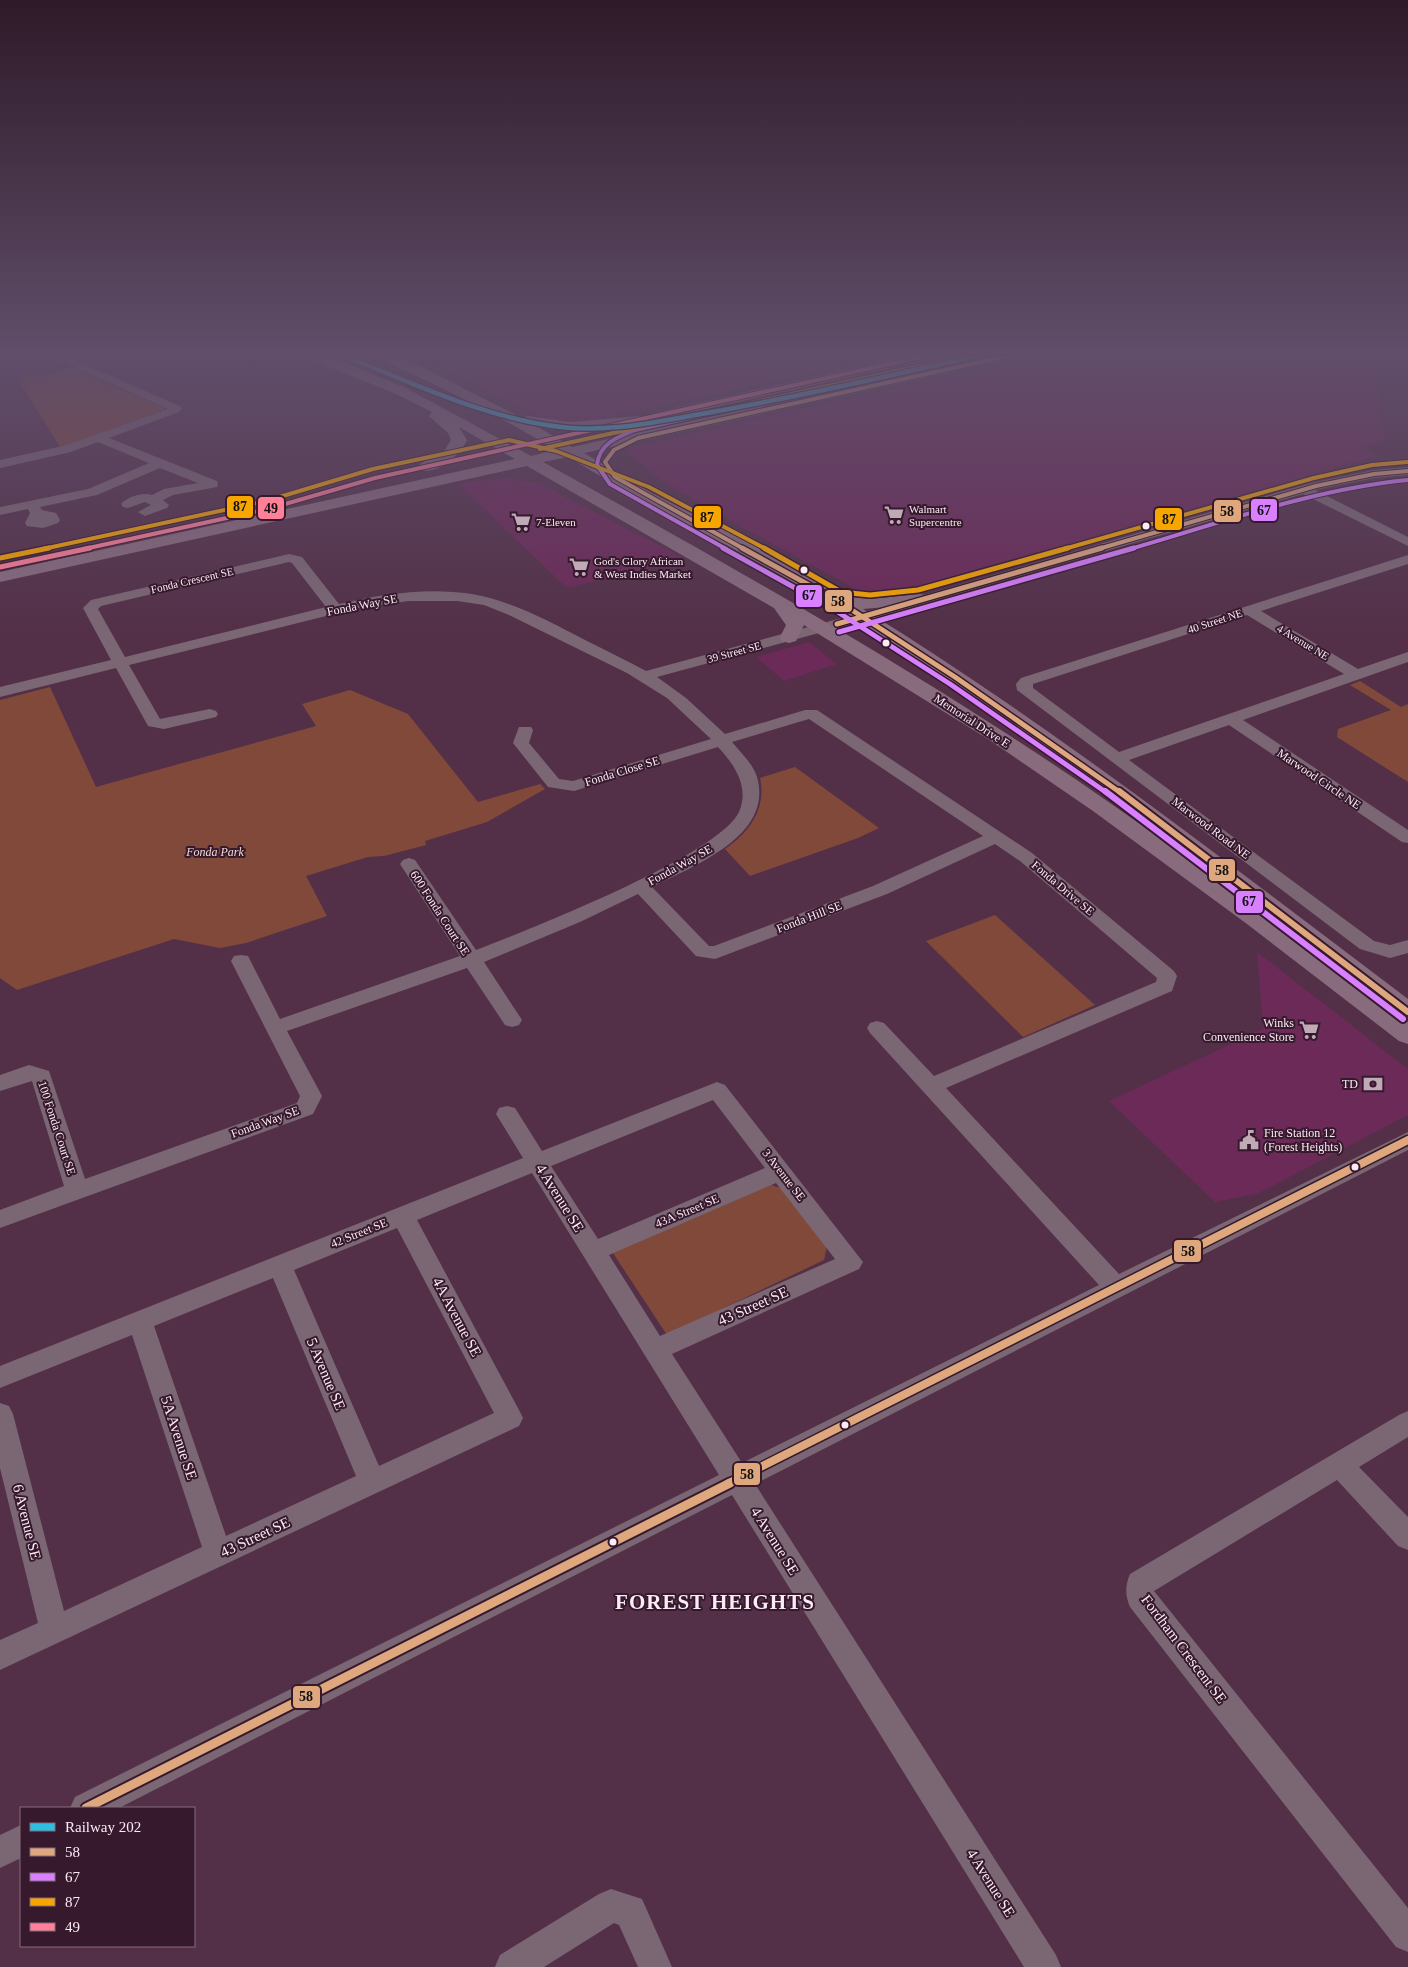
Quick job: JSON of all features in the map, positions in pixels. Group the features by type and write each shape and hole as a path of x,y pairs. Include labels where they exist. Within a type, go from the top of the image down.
{"main road":[{"path":"426,467 445,457 457,446"},
{"path":"526,446 645,495"},
{"path":"528,446 539,451"},
{"path":"533,446 539,451"},
{"path":"0,576 480,472 556,446"},
{"path":"418,484 559,446"},
{"path":"0,568 268,509 348,486 426,467 579,446"},
{"path":"615,477 605,462 606,456 622,446"},
{"name":"Memorial Drive E","path":"539,451 615,477 645,495 754,552 838,601 843,622 994,735 1066,783 1215,888 1408,1035"},
{"name":"Memorial Drive E","path":"539,451 564,482 781,604 843,622 955,677 1107,782 1408,1012"},
{"path":"480,472 518,471 564,482"},
{"path":"707,562 843,622 848,631 955,677"},
{"path":"838,601 870,604 920,600"},
{"path":"781,604 795,625 790,637"}],"street":[{"path":"0,464 47,455 75,446"},
{"path":"117,446 212,484 176,492 174,495 155,501"},
{"path":"0,511 35,509 92,492 160,463"},
{"name":"39 Street SE","path":"645,676 790,637 1305,490 1374,474 1408,471"},
{"path":"1305,490 1408,542"},
{"path":"128,504 145,497 162,505 145,512"},
{"name":"Fonda Crescent SE","path":"121,662 90,608 96,603 289,558 297,560 335,609"},
{"name":"40 Street NE","path":"1024,684 1027,681 1408,559"},
{"name":"Fonda Way SE","path":"0,692 335,609 385,599 445,596 486,602 525,615 645,676 675,696 722,740 748,774 748,810 732,832 712,848 641,886 527,939 472,961 274,1028 311,1096 304,1108 0,1220"},
{"name":"4 Avenue NE","path":"1249,610 1357,675"},
{"path":"1118,758 1408,657"},
{"path":"121,662 154,723 164,724 210,714"},
{"name":"Marwood Road NE","path":"1024,684 1025,690 1367,945 1390,952 1408,946"},
{"name":"Fonda Drive SE","path":"722,740 810,713 1026,857 1167,976 1165,986 931,1086"},
{"name":"Marwood Circle NE","path":"1231,719 1408,838"},
{"name":"Fonda Close SE","path":"525,730 521,743 554,783 574,786 722,740"},
{"name":"Fonda Hill SE","path":"641,886 703,951 715,953 880,890 996,837"},
{"name":"600 Fonda Court SE","path":"409,864 512,1020"},
{"path":"240,961 274,1028"},
{"path":"877,1028 1115,1286"},
{"name":"100 Fonda Court SE","path":"0,1083 30,1073 41,1076 77,1191"},
{"name":"42 Street SE","path":"0,1377 717,1090"},
{"name":"3 Avenue SE","path":"717,1090 851,1262"},
{"name":"4 Avenue SE","path":"507,1114 1044,1967"},
{"path":"88,1807 1115,1286 1408,1140"},
{"name":"43A Street SE","path":"594,1251 781,1170"},
{"name":"4A Avenue SE","path":"403,1216 510,1418"},
{"name":"43 Street SE","path":"655,1350 851,1262"},
{"name":"5 Avenue SE","path":"280,1265 372,1483"},
{"name":"5A Avenue SE","path":"140,1321 218,1554"},
{"name":"6 Avenue SE","path":"0,1414 54,1630"},
{"name":"43 Street SE","path":"0,1655 510,1418"},
{"name":"Fordham Crescent SE","path":"1408,1423 1140,1584 1140,1597 1408,1935"},
{"path":"1340,1465 1408,1537"},
{"path":"0,1852 20,1842"},
{"path":"512,1967 611,1906 630,1911 656,1967"}],"shaded area":[{"path":"638,446 1368,446 1361,448 1376,456 891,594 869,596 667,484 630,455 628,448"},
{"path":"505,478 540,484 686,559 567,588 458,484"},
{"path":"809,642 837,664 784,681 756,657"},
{"path":"1257,952 1408,1069 1408,1115 1257,1194 1215,1202 1109,1101 1263,1029"}],"green space":[{"path":"1360,681 1401,707 1408,704 1408,782 1337,737 1338,729 1391,710 1350,685"},
{"name":"Fonda Park","path":"50,687 96,787 316,726 302,704 350,690 408,714 478,802 540,784 545,789 487,822 425,841 426,845 384,856 368,857 306,876 327,916 246,943 220,948 174,939 17,990 0,978 0,700"},
{"path":"795,767 879,828 858,838 750,876 725,849 742,835 754,819 761,799 760,778"},
{"path":"995,915 1095,1005 1023,1037 926,941"},
{"path":"771,1185 784,1189 827,1246 824,1260 667,1335 613,1253"}],"transit line":[{"name":"87","path":"0,558 266,501 373,469 482,446"},
{"name":"49","path":"0,567 268,509 375,478 520,446"},
{"name":"87","path":"534,446 556,451 649,487 758,544 841,592 870,595 918,590 1314,478 1372,465 1407,462"},
{"name":"87","path":"540,449 555,446"},
{"name":"67","path":"605,446 600,452 597,465 610,484 833,609 950,684 1102,789 1403,1019"},
{"name":"58","path":"622,446 614,450 605,462 615,477 838,601 955,677 1107,782 1408,1012"},
{"name":"58","path":"837,624 1316,486 1374,474 1408,471"},
{"name":"67","path":"839,632 1318,495 1375,483 1408,480"},
{"name":"58","path":"88,1807 1408,1140"}],"place":[{"name":"Walmart Supercentre","path":"894,515"},
{"name":"7-Eleven","path":"521,522"},
{"name":"God's Glory African & West Indies Market","path":"579,567"},
{"name":"Winks Convenience Store","path":"1309,1030"},
{"name":"TD","path":"1373,1084"},
{"name":"Fire Station 12 (Forest Heights)","path":"1249,1140"}],"district":[{"name":"FOREST HEIGHTS","path":"715,1602"}]}
